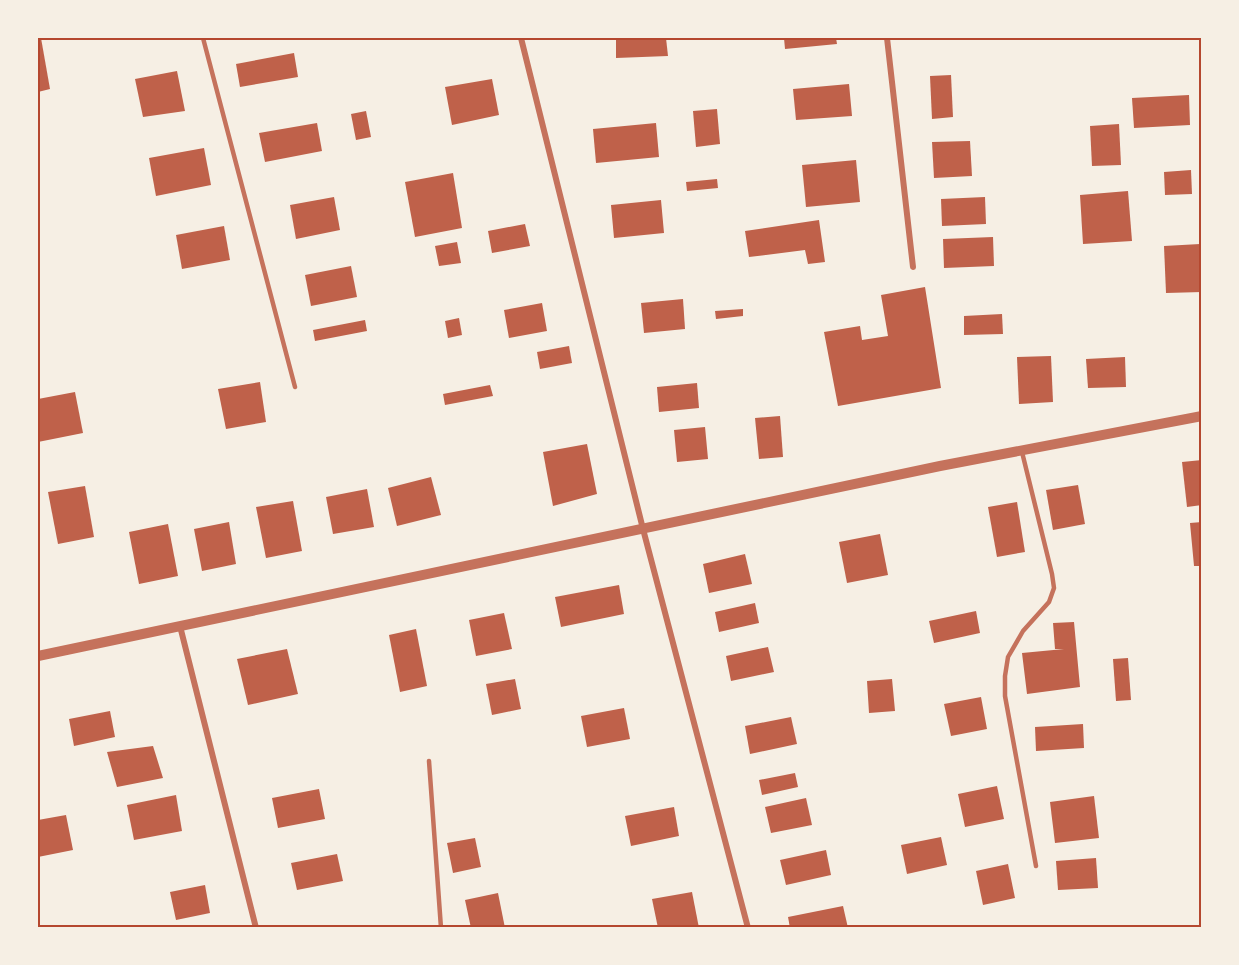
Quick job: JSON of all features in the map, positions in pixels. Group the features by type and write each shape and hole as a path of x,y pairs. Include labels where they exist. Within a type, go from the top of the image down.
{"street":[{"path":"521,38 643,529 748,927"},
{"path":"887,38 913,267"},
{"path":"38,656 917,471 1202,416"},
{"path":"180,626 256,927"}],"lane":[{"path":"203,38 295,387"},
{"path":"1021,451 1054,588 1049,602 1023,631 1008,657 1005,676 1005,696 1036,866"},
{"path":"429,761 441,927"}],"building":[{"path":"38,38 41,38 50,89 38,92"},
{"path":"616,38 666,38 668,56 616,58"},
{"path":"784,38 836,38 837,44 785,49"},
{"path":"294,53 298,77 240,87 236,64"},
{"path":"177,71 185,111 143,117 135,79"},
{"path":"951,75 953,117 932,119 930,76"},
{"path":"492,79 499,115 452,125 445,87"},
{"path":"849,84 852,116 796,120 793,89"},
{"path":"1189,95 1190,125 1134,128 1132,98"},
{"path":"717,109 720,144 696,147 693,111"},
{"path":"366,111 371,137 356,140 351,114"},
{"path":"317,123 322,151 265,162 259,133"},
{"path":"656,123 659,157 596,163 593,129"},
{"path":"1119,124 1121,165 1092,166 1090,126"},
{"path":"970,141 972,176 934,178 932,142"},
{"path":"204,148 211,185 156,196 149,158"},
{"path":"856,160 860,202 806,207 802,165"},
{"path":"1191,170 1192,194 1165,195 1164,172"},
{"path":"453,173 462,228 415,237 405,182"},
{"path":"717,179 718,188 687,191 686,182"},
{"path":"1128,191 1132,241 1083,244 1080,195"},
{"path":"334,197 340,230 296,239 290,205"},
{"path":"985,197 986,224 942,226 941,199"},
{"path":"661,200 664,233 614,238 611,205"},
{"path":"819,220 825,262 808,264 805,250 749,257 745,231"},
{"path":"525,224 530,246 492,253 488,231"},
{"path":"224,226 230,260 182,269 176,235"},
{"path":"993,237 994,266 944,268 943,239"},
{"path":"457,242 461,263 439,266 435,246"},
{"path":"1200,244 1202,292 1166,293 1164,246"},
{"path":"351,266 357,297 311,306 305,275"},
{"path":"925,287 941,388 838,406 824,332 860,326 862,340 888,336 881,295"},
{"path":"683,299 685,329 644,333 641,303"},
{"path":"542,303 547,331 509,338 504,310"},
{"path":"743,309 743,316 716,319 715,311"},
{"path":"1002,314 1003,334 964,335 964,316"},
{"path":"459,318 462,335 448,338 445,321"},
{"path":"365,320 367,331 315,341 313,330"},
{"path":"569,346 572,363 540,369 537,352"},
{"path":"1051,356 1053,402 1019,404 1017,357"},
{"path":"1125,357 1126,387 1088,388 1086,359"},
{"path":"260,382 266,422 226,429 218,389"},
{"path":"697,383 699,408 659,412 657,387"},
{"path":"490,385 493,396 445,405 443,394"},
{"path":"75,392 83,433 38,442 38,399"},
{"path":"780,416 783,457 759,459 755,418"},
{"path":"705,427 708,459 677,462 674,430"},
{"path":"587,444 597,494 553,506 543,452"},
{"path":"1202,460 1202,505 1187,507 1182,462"},
{"path":"431,477 441,515 397,526 388,488"},
{"path":"1078,485 1085,524 1053,530 1046,490"},
{"path":"85,486 94,537 58,544 48,492"},
{"path":"367,489 374,527 333,534 326,497"},
{"path":"293,501 302,551 266,558 256,507"},
{"path":"1017,502 1025,552 997,557 988,507"},
{"path":"229,522 236,564 202,571 194,529"},
{"path":"1202,522 1202,566 1194,566 1190,523"},
{"path":"168,524 178,576 139,584 129,532"},
{"path":"880,534 888,575 847,583 839,542"},
{"path":"745,554 752,584 709,593 703,564"},
{"path":"619,585 624,614 561,627 555,597"},
{"path":"755,603 759,623 719,632 715,612"},
{"path":"976,611 980,633 934,643 929,621"},
{"path":"504,613 512,649 476,656 469,620"},
{"path":"1074,622 1080,687 1027,694 1022,653 1064,649 1055,649 1053,623"},
{"path":"416,629 427,686 400,692 389,635"},
{"path":"768,647 774,672 731,681 726,656"},
{"path":"287,649 298,694 248,705 237,659"},
{"path":"1128,658 1131,700 1116,701 1113,659"},
{"path":"515,679 521,709 492,715 486,684"},
{"path":"892,679 895,711 869,713 867,681"},
{"path":"981,697 987,729 951,736 944,704"},
{"path":"624,708 630,739 587,747 581,716"},
{"path":"110,711 115,737 74,746 69,719"},
{"path":"791,717 797,744 750,754 745,726"},
{"path":"1083,724 1084,748 1036,751 1035,727"},
{"path":"153,746 163,778 117,787 107,752"},
{"path":"795,773 798,787 762,795 759,780"},
{"path":"997,786 1004,819 965,827 958,794"},
{"path":"319,789 325,819 278,828 272,798"},
{"path":"176,795 182,831 134,840 127,805"},
{"path":"1094,796 1099,838 1055,843 1050,802"},
{"path":"806,798 812,825 771,833 765,807"},
{"path":"674,807 679,836 631,846 625,816"},
{"path":"66,815 73,850 38,857 38,820"},
{"path":"941,837 947,865 907,874 901,845"},
{"path":"475,838 481,867 453,873 447,843"},
{"path":"826,850 831,875 786,885 780,860"},
{"path":"337,854 343,881 297,890 291,863"},
{"path":"1096,858 1098,888 1058,890 1056,861"},
{"path":"1008,864 1015,898 983,905 976,871"},
{"path":"205,885 210,913 176,920 170,892"},
{"path":"692,892 699,928 658,928 652,899"},
{"path":"498,893 505,928 471,928 465,900"},
{"path":"843,906 848,928 790,928 788,917"}]}
